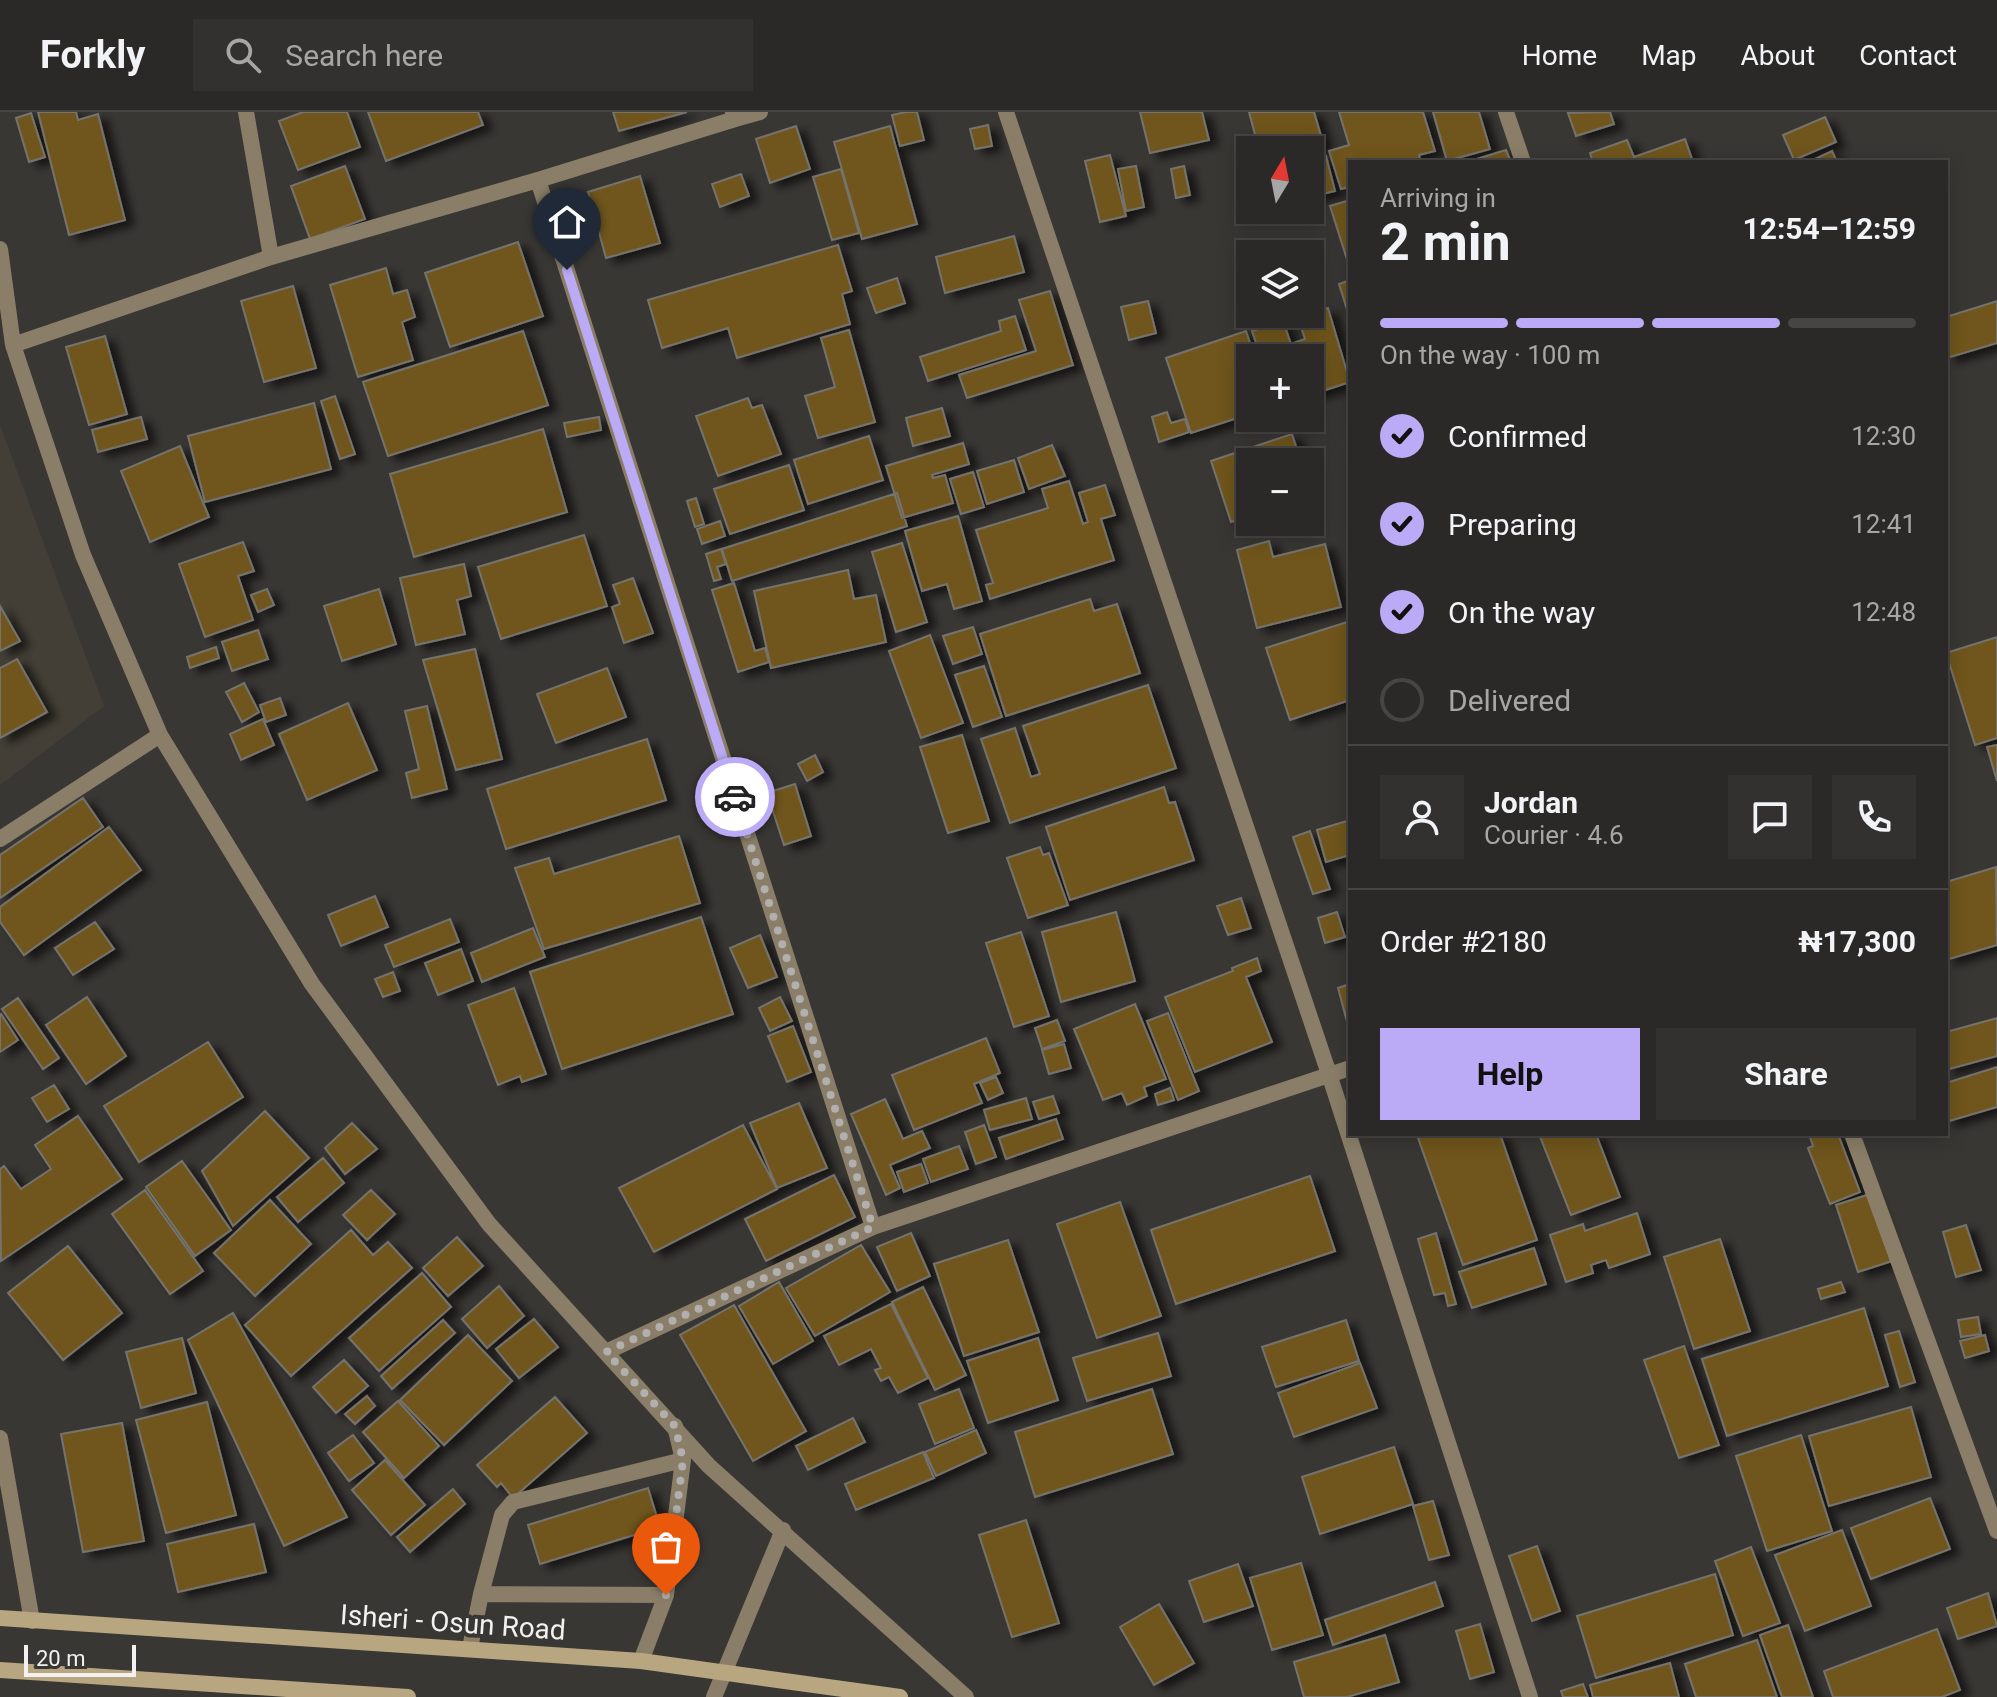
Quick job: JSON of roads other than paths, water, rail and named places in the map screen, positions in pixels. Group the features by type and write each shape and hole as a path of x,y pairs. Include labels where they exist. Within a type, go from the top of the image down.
{"main road":[{"name":"Isheri - Osun Road","path":"0,1618 641,1661 724,1670 900,1697"},
{"path":"0,1670 181,1689 408,1697"}],"street":[{"path":"246,112 271,257"},
{"path":"13,345 271,257 538,180 734,115 760,112"},
{"path":"1006,112 1348,1133"},
{"path":"1506,112 1522,160"},
{"path":"538,180 873,1227"},
{"path":"0,249 13,345 83,555 160,735 312,984 489,1224 709,1466 966,1697"},
{"path":"0,839 160,735"},
{"path":"606,1352 873,1227 1348,1069"},
{"path":"1349,1136 1530,1697"},
{"path":"1853,1136 1997,1531"},
{"path":"641,1661 666,1595 683,1460 675,1426"},
{"path":"0,1438 32,1621"},
{"path":"470,1648 502,1515 513,1502 683,1460"},
{"path":"714,1697 783,1530"},
{"path":"481,1594 666,1595"}]}
